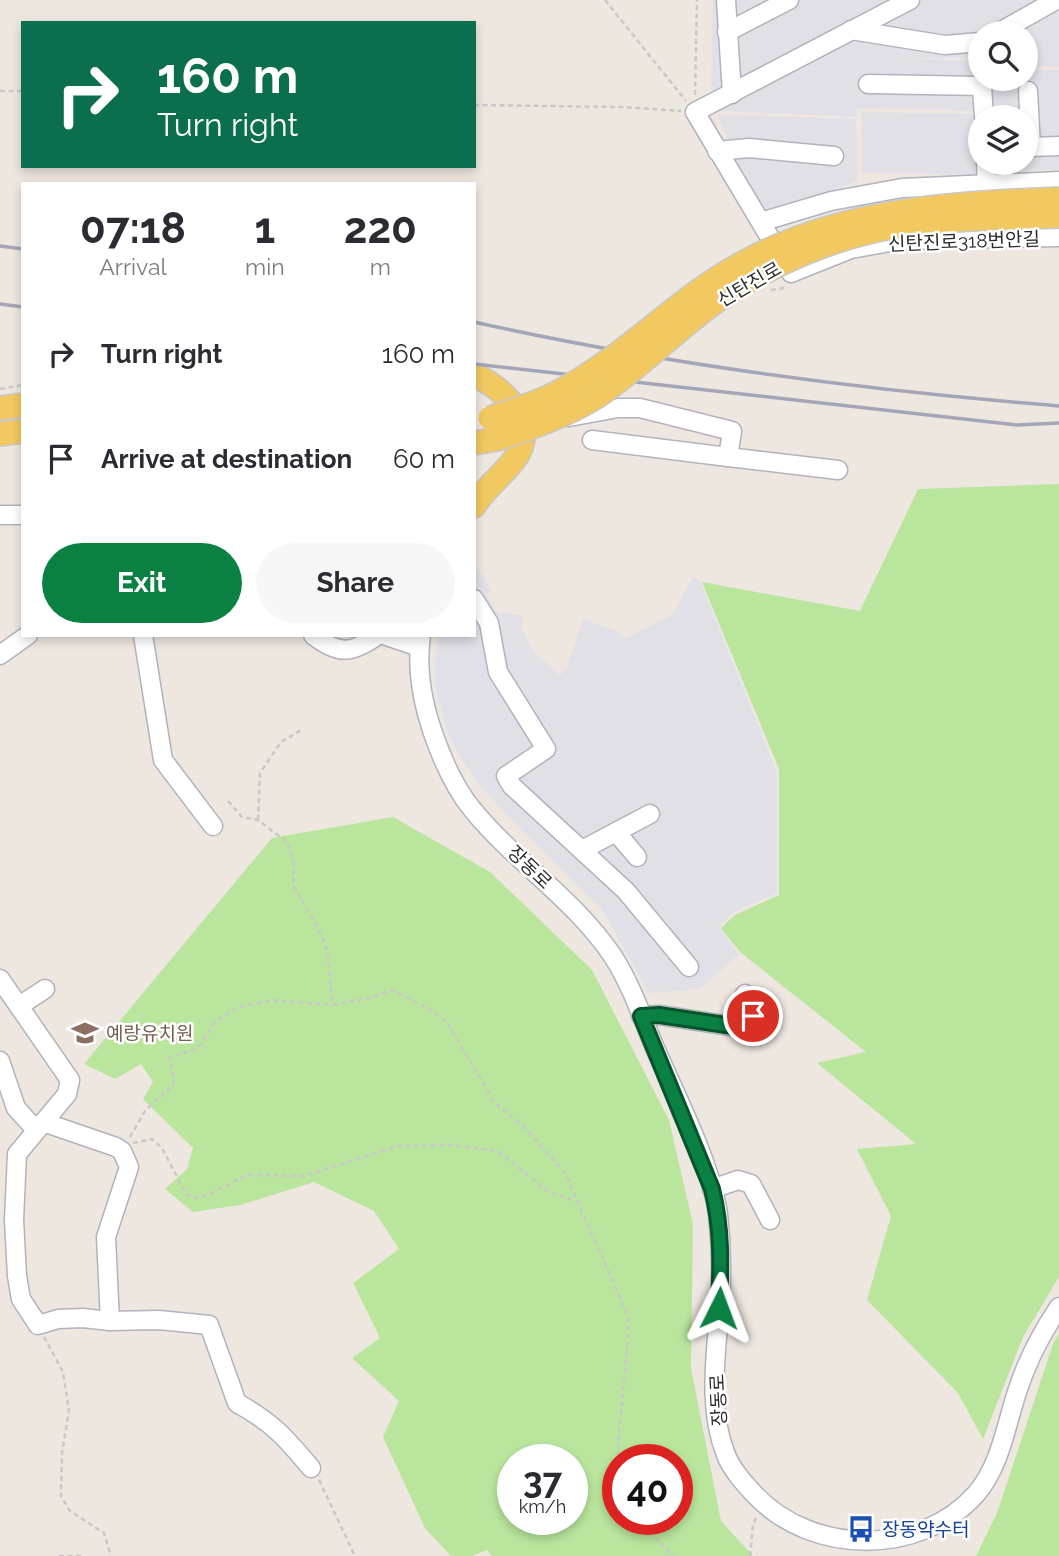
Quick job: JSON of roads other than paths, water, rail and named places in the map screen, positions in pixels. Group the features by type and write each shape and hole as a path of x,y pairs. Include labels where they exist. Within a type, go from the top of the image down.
{"main road":[{"name":"신탄진로","path":"484,430 557,393 604,363 742,263 816,230 867,217 979,202 1059,199"},
{"name":"신탄진로","path":"484,430 532,428 599,394 716,302 755,277 825,245 898,226 1059,216"},
{"path":"476,376 505,394 517,410 524,434 521,449 513,461 476,503"},
{"path":"0,408 21,405"},
{"path":"0,434 21,431"}],"street":[{"path":"726,0 732,94"},
{"path":"727,32 789,0"},
{"path":"910,0 695,112 761,222 831,201 902,188 1059,181"},
{"path":"1019,21 1056,0"},
{"path":"851,30 945,45 968,43"},
{"path":"868,84 982,86 983,105"},
{"path":"1028,91 1028,105"},
{"path":"1038,147 1059,146"},
{"path":"717,151 749,148 834,156"},
{"path":"987,175 987,184"},
{"name":"신탄진로318번안길","path":"761,222 791,273 851,249 901,240 1059,237"},
{"path":"524,434 564,418 618,408 640,408 732,431 728,457"},
{"path":"592,440 838,470"},
{"path":"0,515 21,515"},
{"path":"476,602 489,623 498,672 546,748 506,776 512,786 626,891 688,967"},
{"path":"0,655 25,637"},
{"path":"144,637 163,760 213,826"},
{"path":"316,637 332,647 349,652 375,637"},
{"path":"396,637 420,641"},
{"name":"장동로","path":"420,641 419,668 424,709 454,782 471,808 582,917 615,959 712,1189 718,1214 721,1268 715,1395 720,1437 728,1459 744,1483 763,1504 786,1520 814,1534 840,1542 860,1544 905,1539 928,1531 955,1514 975,1496 990,1474 1034,1345 1059,1307"},
{"path":"582,850 650,814"},
{"path":"616,832 637,857"},
{"path":"0,979 69,1080 67,1094 17,1154 14,1220 21,1299 38,1325 58,1319 83,1318 110,1321 159,1320 209,1325 237,1403 263,1417 283,1434 311,1468"},
{"path":"19,1006 44,989"},
{"path":"641,1016 659,1015 732,1026 753,1016 745,994"},
{"path":"0,1061 16,1108 40,1126 116,1147 122,1151 129,1167 106,1237 110,1321"},
{"path":"712,1189 738,1180 751,1184 770,1220"}],"railway":[{"path":"0,246 21,249"},
{"path":"0,304 21,307"},
{"path":"476,322 619,351 765,374 1059,406"},
{"path":"476,364 1017,425 1059,423"}],"place":[{"name":"예랑유치원","path":"85,1033"},
{"name":"장동약수터","path":"861,1529"}]}
